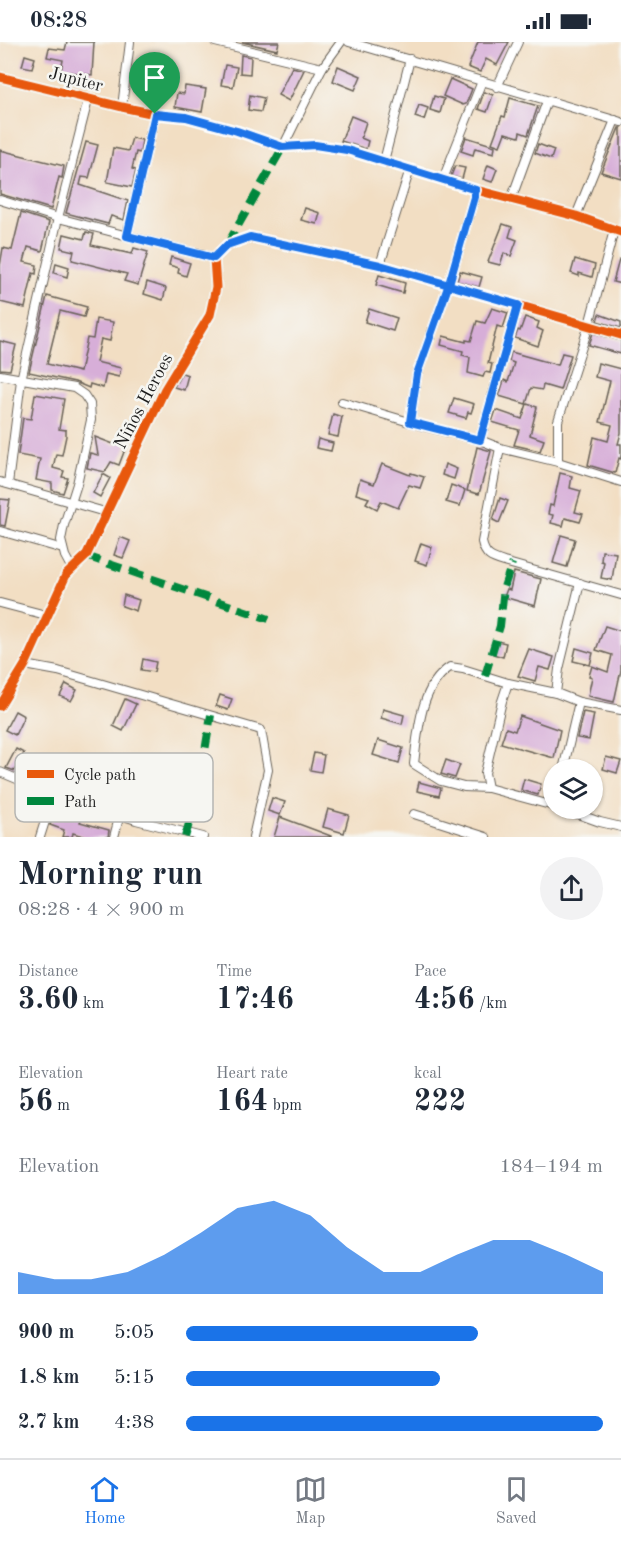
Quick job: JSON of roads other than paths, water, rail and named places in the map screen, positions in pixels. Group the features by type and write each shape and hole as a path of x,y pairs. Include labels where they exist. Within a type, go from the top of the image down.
{"street":[{"path":"122,107 130,42"},
{"path":"215,42 232,44 322,68"},
{"path":"340,42 322,68 283,147 315,145 347,150 476,190 576,216 617,231 590,325 558,421 558,462"},
{"path":"349,42 618,121 576,216"},
{"path":"497,87 518,42"},
{"path":"384,161 410,59"},
{"name":"Jupiter","path":"1,80 155,114 186,117 283,147"},
{"path":"443,179 482,81"},
{"path":"88,100 21,380 4,483 105,512"},
{"path":"511,200 547,101"},
{"path":"127,236 155,114"},
{"path":"380,265 410,169"},
{"path":"410,422 417,374 449,284 476,190"},
{"path":"0,200 58,218 214,258 227,245 250,237 380,265 621,335"},
{"name":"Niños Heroes","path":"0,706 25,664 66,575 86,556 165,389 210,315 216,287 214,258"},
{"path":"480,440 518,305"},
{"path":"0,375 74,388 84,395 90,404 91,420 62,540 65,556 72,569"},
{"path":"342,402 621,480"},
{"path":"500,448 482,542 484,552 498,560 621,595"},
{"path":"0,531 63,549"},
{"path":"556,693 559,669 580,583"},
{"path":"0,603 46,615"},
{"path":"25,664 58,671 261,730 268,770 253,837"},
{"path":"543,803 488,788 464,787 441,781 414,764 420,715 439,675 450,667 463,669 508,684 556,693 579,702 621,708"},
{"path":"488,788 485,773 508,684"},
{"path":"566,759 579,702"},
{"path":"0,772 15,778"},
{"path":"414,814 486,837"},
{"path":"592,819 621,826 618,837"},
{"path":"40,837 45,822"},
{"path":"114,837 118,822"},
{"path":"149,822 203,837"}]}
